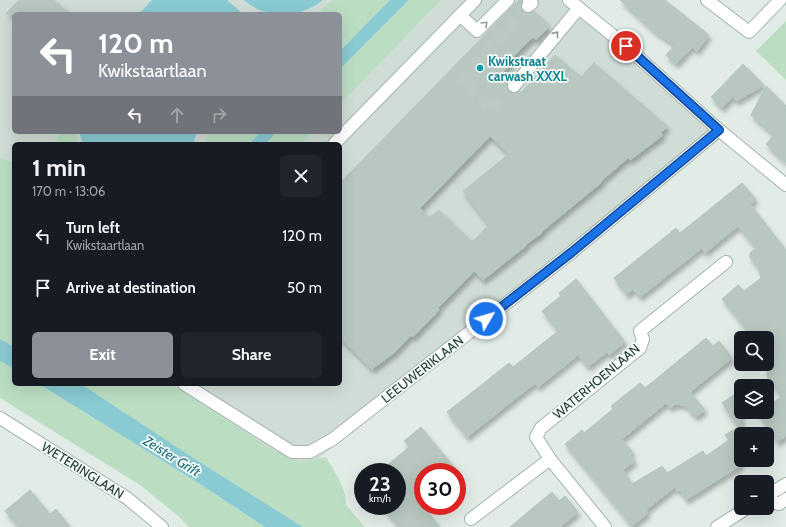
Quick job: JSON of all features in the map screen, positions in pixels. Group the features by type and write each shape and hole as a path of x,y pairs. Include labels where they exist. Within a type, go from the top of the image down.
{"street":[{"path":"336,142 475,0"},
{"path":"460,15 477,31 508,0"},
{"path":"569,0 626,46 719,130 786,186"},
{"path":"707,0 749,32 780,0"},
{"path":"514,86 579,8"},
{"name":"LEEUWERIKLAAN","path":"187,386 292,452 310,452 332,439 572,252 719,130"},
{"name":"WATERHOENLAAN","path":"605,527 550,459 536,437 541,428 640,348 644,339 640,331 726,262"},
{"name":"WETERINGLAAN","path":"0,418 127,498 162,527"},
{"path":"471,519 550,459"},
{"path":"774,492 786,484"},
{"path":"774,502 779,504 786,499"},
{"path":"717,527 736,515"}],"shaded area":[{"path":"0,0 570,0 716,127 256,511 49,386 342,386 342,142 12,142 12,364 0,356"}],"green space":[{"path":"333,0 391,0 342,49 342,12 319,12"},
{"path":"409,0 441,0 342,102 342,67"},
{"path":"786,21 786,80 756,51"},
{"path":"59,134 76,134 78,142 55,142"},
{"path":"207,134 259,134 251,142 206,142"},
{"path":"275,134 311,134 303,142 267,142"},
{"path":"0,158 12,162 12,346 0,339"},
{"path":"0,361 12,368 12,386 42,386 200,484 265,527 189,527 177,515 140,485 0,398"},
{"path":"84,386 174,386 275,451 300,462 326,457 342,486 346,499 346,505 365,527 303,527 198,461"}],"water":[{"path":"152,0 227,0 241,12 141,12"},
{"path":"244,0 323,0 314,6 297,12 266,12"},
{"path":"390,0 409,0 342,67 342,49"},
{"path":"80,134 196,134 194,142 82,142"},
{"path":"259,134 275,134 267,142 251,142"},
{"path":"0,339 12,346 12,368 0,361"},
{"name":"Zeister Grift","path":"42,386 84,386 198,461 303,527 265,527 200,484"}],"building":[{"path":"19,0 54,0 68,12 12,12 12,14 6,14"},
{"path":"519,0 522,1 522,11 529,13 534,11 547,23 545,24 549,27 537,39 532,38 511,59 513,62 501,74 509,81 507,85 509,91 513,93 519,91 521,93 555,55 581,77 594,63 667,126 661,133 663,135 630,160 628,158 601,181 602,182 541,232 542,233 526,244 527,245 483,280 474,271 438,308 439,310 413,337 411,335 395,352 372,369 342,340 342,181","holes":["490,136 509,154 463,191 489,225 472,242 439,210 429,218 420,208"]},
{"path":"620,0 665,0 709,35 697,51 692,47 676,64 666,55 675,45 654,31"},
{"path":"743,64 764,85 736,101 732,97 722,108 711,97"},
{"path":"766,86 786,106 786,163 766,144 774,135 751,115"},
{"path":"742,183 756,199 750,204 786,250 786,436 777,442 774,437 774,427 767,427 762,419 774,419 774,402 781,397 774,386 774,379 769,379 767,376 767,371 774,371 774,331 748,331 722,299 738,285 744,291 761,278 758,267 750,258 750,253 756,248 738,226 705,253 702,248 640,297 633,289 627,295 614,278 676,228 680,233"},
{"path":"576,279 625,342 609,355 607,352 588,367 578,355 538,387 535,383 467,437 447,412 509,363 513,367 558,331 542,311 561,296 559,293"},
{"path":"706,338 713,346 719,341 732,358 690,392 705,410 695,417 685,405 675,404 670,408 666,403 622,439 633,453 630,455 635,461 623,470 632,484 662,466 667,473 703,451 706,456 729,440 725,435 734,429 734,467 738,467 686,500 680,490 678,492 675,487 646,510 648,513 632,526 565,444 582,430 584,433 613,409 611,406 640,383 645,388"},
{"path":"734,395 734,419 741,419 741,427 738,427 722,403"},
{"path":"421,427 451,463 414,463 414,515 430,515 440,527 399,527 389,515 406,515 406,463 390,463 409,447 404,441"},
{"path":"30,490 50,514 56,509 70,527 19,527 5,511"},
{"path":"552,492 559,501 565,496 578,512 560,527 510,527"}],"tunnel":[{"path":"514,86 493,109 462,81 528,6"}],"place":[{"name":"Kwikstraat carwash XXXL","path":"480,68"}],"route":[{"path":"486,319 572,252 719,130 626,46"}]}
